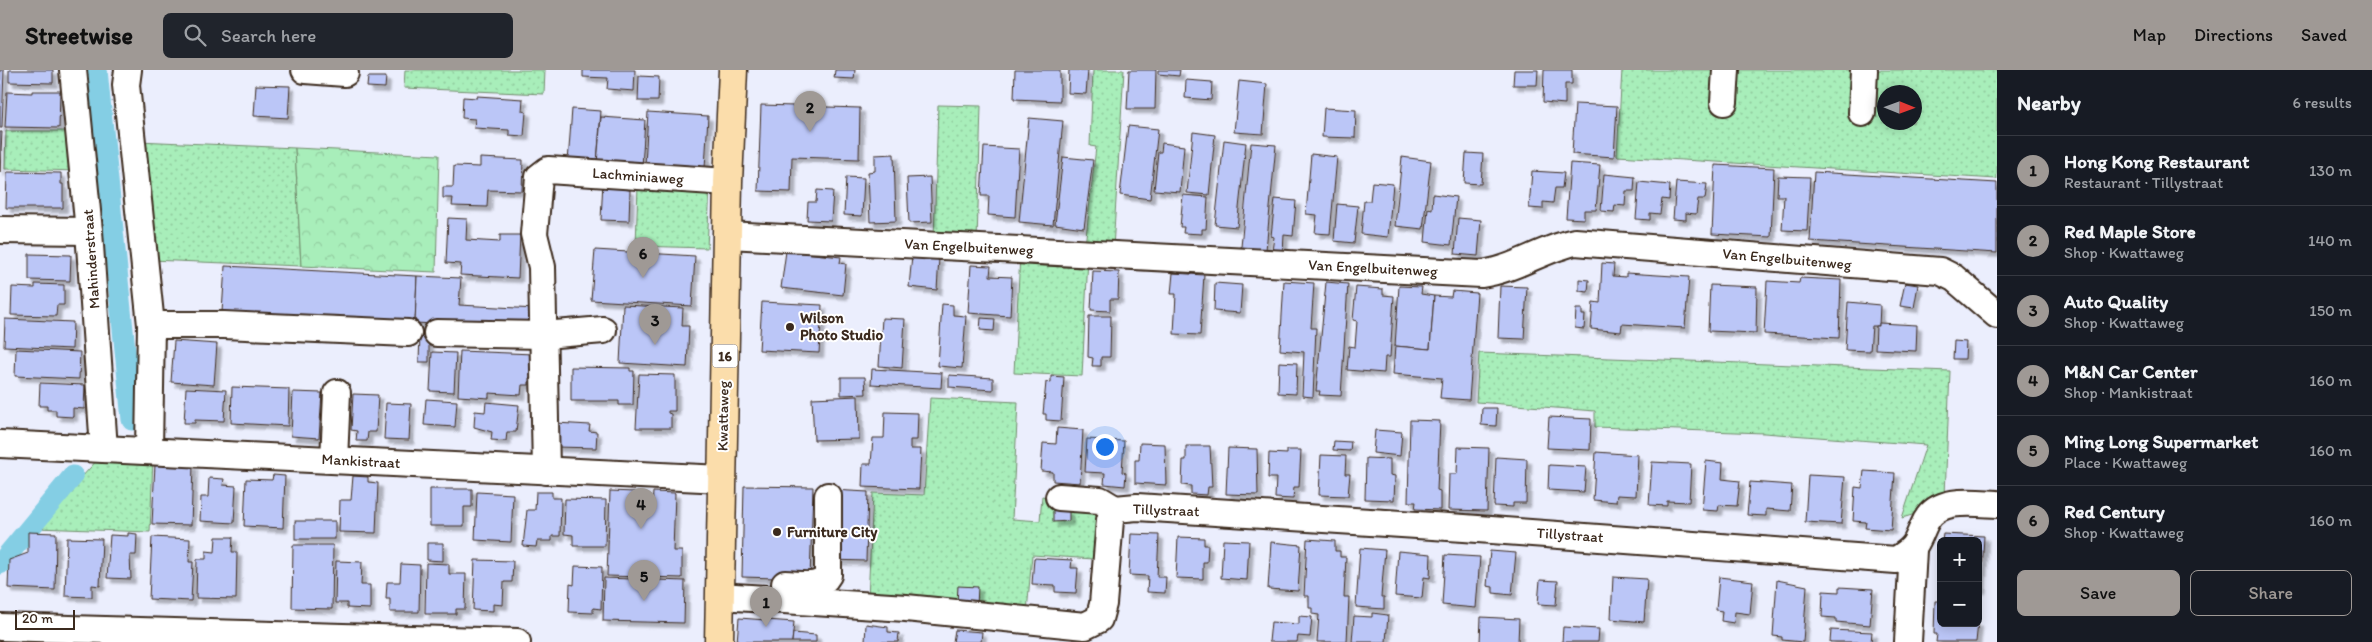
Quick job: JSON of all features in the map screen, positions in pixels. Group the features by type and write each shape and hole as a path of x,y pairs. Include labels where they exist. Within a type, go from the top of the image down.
{"main road":[{"name":"Kwattaweg","path":"719,642 728,182 733,70"}],"street":[{"name":"Mahinderstraat","path":"73,70 89,231 104,449"},
{"path":"128,70 126,85 151,325 149,450"},
{"path":"305,70 345,73"},
{"path":"1724,102 1726,70"},
{"path":"1862,113 1864,70"},
{"name":"Lachminiaweg","path":"544,334 542,267 534,234 539,177 548,170 728,182"},
{"path":"0,230 89,231"},
{"name":"Van Engelbuitenweg","path":"728,236 1481,274 1501,270 1562,245 1575,242 1940,271 1954,278 1997,315"},
{"path":"151,325 224,325 408,333"},
{"path":"437,333 544,334 603,330"},
{"path":"544,334 546,471"},
{"path":"334,460 337,393"},
{"name":"Mankistraat","path":"0,444 722,479"},
{"path":"721,588 819,585 824,582 828,575 828,496"},
{"name":"Tillystraat","path":"1059,497 1100,500 1115,509 1136,507 1464,528 1896,560 1912,550"},
{"path":"1908,642 1912,550 1927,519 1940,508 1958,502 1997,504"},
{"name":"Tillystraat","path":"721,588 1084,626 1099,618 1103,604 1110,520 1115,509"},
{"path":"0,627 517,642"}],"green space":[{"path":"405,70 545,70 544,94 404,88"},
{"path":"1093,70 1124,70 1113,248 1085,246 1096,147 1090,146"},
{"path":"1622,70 1997,70 1997,179 1617,156"},
{"path":"938,105 981,106 977,241 934,240"},
{"path":"6,131 74,131 78,171 5,169"},
{"path":"138,141 295,148 301,266 150,260"},
{"path":"295,148 439,155 436,272 301,266"},
{"path":"638,185 710,187 707,248 636,246"},
{"path":"1020,255 1088,258 1082,376 1014,373"},
{"path":"1479,353 1950,371 1945,496 1922,512 1902,518 1926,445 1764,433 1595,427 1595,411 1476,402"},
{"path":"930,398 1018,402 1012,519 1040,521 1042,496 1098,506 1094,559 1032,555 1027,612 868,599 873,493 924,495"},
{"path":"99,458 153,459 150,532 36,528"}],"building":[{"path":"0,70 4,70 2,128 0,128"},
{"path":"9,70 53,70 53,83 9,82"},
{"path":"583,70 635,70 634,91 607,89 608,78 583,77"},
{"path":"835,70 855,70 854,79 834,78"},
{"path":"1015,70 1060,70 1060,101 1014,99"},
{"path":"1069,70 1088,70 1086,94 1068,93"},
{"path":"1129,70 1156,70 1155,109 1127,109"},
{"path":"1158,70 1180,70 1179,76 1158,74"},
{"path":"1514,70 1538,70 1537,85 1513,85"},
{"path":"1544,70 1572,70 1572,84 1565,84 1565,104 1543,102"},
{"path":"639,76 659,77 658,101 638,101"},
{"path":"368,77 386,77 385,88 367,87"},
{"path":"1186,80 1212,82 1211,100 1185,98"},
{"path":"1239,81 1267,84 1263,134 1234,132"},
{"path":"256,85 290,86 288,118 254,116"},
{"path":"32,91 60,91 59,128 5,127 7,92 32,93"},
{"path":"477,96 523,99 522,111 526,112 524,136 509,135 509,130 474,128 475,119 462,118 463,97 477,98"},
{"path":"1575,104 1617,106 1614,157 1572,154"},
{"path":"761,105 860,108 859,159 792,157 791,192 758,191"},
{"path":"1324,108 1356,110 1355,138 1322,137"},
{"path":"572,109 601,111 597,163 568,162"},
{"path":"648,112 708,116 705,168 645,165"},
{"path":"601,117 645,120 642,167 597,163"},
{"path":"1029,118 1063,121 1053,225 1019,222"},
{"path":"1128,126 1158,129 1150,199 1120,195"},
{"path":"0,132 2,132 0,172"},
{"path":"1193,132 1215,135 1209,195 1187,193"},
{"path":"1224,140 1246,143 1237,227 1215,225"},
{"path":"1162,143 1184,146 1180,192 1154,190 1158,152 1161,152"},
{"path":"1251,143 1276,145 1266,250 1241,247"},
{"path":"984,147 1019,149 1015,217 988,215 989,196 981,196"},
{"path":"1466,153 1483,154 1481,184 1464,183"},
{"path":"894,154 896,221 870,222 868,172 875,171 875,155"},
{"path":"1311,154 1337,157 1330,234 1315,233 1317,215 1306,214"},
{"path":"1063,157 1093,160 1084,228 1055,224"},
{"path":"1402,157 1431,161 1423,229 1395,226"},
{"path":"480,158 523,160 522,191 488,190 487,207 452,206 453,198 443,198 443,187 453,187 454,166 480,167"},
{"path":"1570,163 1600,165 1596,210 1584,210 1584,219 1566,218"},
{"path":"1715,165 1774,168 1771,237 1712,234"},
{"path":"1532,171 1564,173 1562,188 1555,188 1553,203 1543,202 1543,209 1529,208"},
{"path":"7,172 61,173 63,208 6,208"},
{"path":"1814,172 1997,183 1997,253 1810,241"},
{"path":"1604,174 1635,177 1634,191 1626,191 1625,206 1615,205 1614,212 1601,211"},
{"path":"1778,176 1810,177 1807,231 1782,230 1784,196 1777,196"},
{"path":"846,177 864,178 862,216 844,215"},
{"path":"930,177 932,222 909,223 907,178"},
{"path":"603,181 624,182 623,189 630,190 629,221 601,220"},
{"path":"1372,182 1393,184 1388,237 1361,234 1364,201 1370,201"},
{"path":"1639,182 1670,185 1669,200 1662,199 1660,214 1650,213 1650,220 1636,219"},
{"path":"1676,182 1707,184 1705,199 1698,199 1696,214 1686,213 1686,220 1673,219"},
{"path":"817,190 833,191 831,221 807,220 808,202 816,202"},
{"path":"1433,194 1456,197 1451,245 1425,242 1428,208 1432,209"},
{"path":"1183,195 1208,197 1206,229 1202,229 1202,234 1183,233 1184,227 1180,227"},
{"path":"1275,199 1296,201 1293,236 1284,235 1283,253 1272,251 1274,237 1271,236"},
{"path":"1337,204 1358,206 1354,243 1334,241"},
{"path":"448,218 467,219 466,240 500,242 500,235 520,235 518,278 460,275 461,264 446,263"},
{"path":"1458,218 1481,220 1478,256 1455,254"},
{"path":"595,250 695,256 692,306 591,300"},
{"path":"786,251 841,257 840,263 846,264 843,295 781,288"},
{"path":"29,254 71,255 70,281 29,280"},
{"path":"912,255 939,258 937,290 909,287"},
{"path":"1602,263 1614,264 1613,276 1626,277 1626,273 1689,277 1685,328 1622,324 1621,332 1591,329 1593,302 1600,303"},
{"path":"971,265 991,266 990,276 1012,277 1010,316 968,313"},
{"path":"225,266 417,276 415,323 222,312"},
{"path":"1093,271 1119,272 1118,299 1110,299 1110,311 1091,310"},
{"path":"1173,273 1204,275 1200,335 1174,334 1176,294 1171,294"},
{"path":"417,276 461,278 459,305 536,309 535,329 415,323"},
{"path":"1800,278 1841,280 1839,338 1764,334 1767,281 1799,283"},
{"path":"1579,279 1589,280 1588,292 1579,291"},
{"path":"1284,281 1314,283 1311,328 1316,328 1313,397 1302,396 1304,352 1280,350"},
{"path":"1326,282 1348,284 1341,396 1319,395 1320,391 1316,391"},
{"path":"1215,283 1242,285 1240,313 1214,311"},
{"path":"1905,283 1918,285 1914,308 1900,306"},
{"path":"35,284 64,285 64,305 57,305 56,316 11,315 12,287 35,288"},
{"path":"1710,285 1757,287 1756,333 1708,331"},
{"path":"1399,286 1422,287 1421,294 1434,296 1430,349 1395,346"},
{"path":"1500,286 1527,287 1524,339 1498,338"},
{"path":"1356,287 1383,289 1383,295 1394,296 1390,357 1385,357 1384,373 1347,370 1349,346 1355,347 1357,321 1353,320"},
{"path":"1452,291 1477,293 1469,400 1440,398 1442,378 1393,374 1395,346 1430,349 1434,296 1451,297"},
{"name":"Wilson Photo Studio","path":"762,302 822,305 819,353 759,350"},
{"path":"1848,302 1880,305 1879,326 1872,326 1870,351 1845,350"},
{"path":"942,304 953,305 953,315 966,316 962,368 938,366"},
{"path":"623,305 683,308 682,326 689,326 687,367 620,363"},
{"path":"1576,309 1582,309 1582,315 1585,315 1584,329 1575,328"},
{"path":"1089,316 1111,316 1110,357 1101,357 1101,366 1092,366 1093,358 1088,357"},
{"path":"882,318 905,319 902,368 879,366"},
{"path":"981,318 995,319 994,331 980,330"},
{"path":"5,319 73,322 72,349 4,346"},
{"path":"1879,323 1917,325 1916,351 1875,349 1876,326 1879,326"},
{"path":"420,334 429,335 429,362 419,362"},
{"path":"174,341 217,344 214,385 171,382"},
{"path":"1954,341 1966,342 1965,359 1953,359"},
{"path":"16,349 80,352 79,379 15,376"},
{"path":"460,351 533,354 532,379 529,378 529,385 522,385 521,395 489,393 489,398 458,396"},
{"path":"432,352 456,353 454,392 430,391"},
{"path":"1279,362 1297,363 1296,394 1278,393"},
{"path":"571,367 630,368 630,371 634,371 633,405 619,405 619,401 571,401"},
{"path":"872,369 942,373 941,388 871,384"},
{"path":"639,374 675,375 675,411 668,411 671,414 671,428 636,428"},
{"path":"949,375 993,378 993,390 949,387"},
{"path":"1051,376 1064,377 1061,421 1046,420 1046,414 1043,414 1046,382 1051,383"},
{"path":"841,377 865,377 866,394 841,395"},
{"path":"40,383 85,385 84,409 73,408 73,417 56,416 56,410 47,410 47,406 39,406"},
{"path":"232,387 289,389 288,426 231,423"},
{"path":"186,388 226,390 224,421 195,420 195,423 184,423"},
{"path":"293,392 322,393 319,438 291,436"},
{"path":"353,394 378,395 376,432 368,432 367,441 356,441 357,431 351,430"},
{"path":"858,396 859,439 814,440 812,398"},
{"path":"426,399 457,401 455,427 424,425"},
{"path":"486,402 519,405 516,432 507,432 506,441 491,440 492,432 474,427 475,411 485,412"},
{"path":"386,403 411,404 409,440 384,439"},
{"path":"1482,408 1497,408 1496,426 1481,425"},
{"path":"885,412 918,413 917,440 910,440 910,449 921,449 919,489 862,487 863,464 871,464 873,438 884,438"},
{"path":"1549,417 1591,419 1590,450 1547,448"},
{"path":"1410,420 1440,421 1437,490 1440,491 1440,510 1415,509 1416,502 1408,502"},
{"path":"556,423 590,425 589,431 597,432 596,448 556,447"},
{"path":"1057,428 1083,430 1080,483 1053,481 1053,472 1041,471 1043,443 1056,444"},
{"path":"1375,430 1402,432 1400,456 1373,453"},
{"path":"1087,439 1124,441 1122,472 1126,473 1125,486 1104,484 1105,473 1085,472"},
{"path":"1334,441 1351,442 1350,451 1333,450"},
{"path":"1140,443 1165,444 1166,485 1135,483 1135,460 1139,460"},
{"path":"1186,446 1210,446 1212,487 1208,487 1207,495 1191,494 1191,486 1182,485 1183,460 1186,460"},
{"path":"1458,447 1489,448 1487,511 1448,510 1449,474 1457,474"},
{"path":"1228,448 1257,449 1258,495 1226,494"},
{"path":"1287,450 1301,450 1299,487 1294,487 1293,499 1275,498 1276,478 1268,478 1269,453 1287,454"},
{"path":"1596,452 1638,455 1636,496 1617,495 1616,502 1593,500"},
{"path":"1321,455 1346,456 1345,474 1350,474 1348,496 1319,495"},
{"path":"1496,457 1527,459 1526,503 1513,503 1513,507 1494,506"},
{"path":"1366,458 1390,459 1390,475 1395,476 1394,500 1365,499"},
{"path":"1706,461 1723,463 1722,479 1740,481 1737,506 1719,505 1718,511 1702,510"},
{"path":"1652,462 1691,464 1689,502 1667,501 1667,506 1649,505"},
{"path":"155,464 193,465 191,525 152,524"},
{"path":"1549,465 1586,467 1584,492 1548,490"},
{"path":"1864,471 1895,473 1891,530 1865,528 1866,522 1853,521 1855,487 1862,488"},
{"path":"273,475 285,476 283,528 244,526 246,479 272,480"},
{"path":"1808,475 1845,477 1841,524 1805,522"},
{"path":"353,476 368,477 368,482 378,483 376,533 339,532 340,500 351,500"},
{"path":"209,478 224,479 223,485 236,486 234,523 200,521 201,497 208,497"},
{"path":"1750,482 1792,485 1790,511 1766,509 1766,516 1747,515"},
{"name":"Furniture City","path":"744,486 813,487 810,579 742,577"},
{"path":"430,489 472,489 472,507 464,507 464,526 430,526"},
{"path":"832,490 868,492 866,561 830,560"},
{"path":"610,491 635,492 635,506 652,507 653,492 675,493 673,551 682,551 682,578 607,576"},
{"path":"477,492 513,494 511,542 475,540"},
{"path":"536,492 552,492 552,498 561,498 560,536 552,536 552,541 537,541 536,547 523,546 527,510 535,510"},
{"path":"565,499 606,500 605,546 573,546 573,535 564,534"},
{"path":"1053,510 1069,510 1069,521 1053,522"},
{"path":"295,521 335,521 335,539 295,539"},
{"path":"28,532 56,533 55,590 8,588 9,560 28,553"},
{"path":"128,533 137,534 136,555 130,555 131,579 107,578 110,535 128,536"},
{"path":"1131,534 1159,535 1157,577 1166,577 1165,593 1147,592 1148,576 1129,575"},
{"path":"1943,534 1984,536 1982,571 1982,537 1943,537"},
{"path":"152,537 190,539 189,562 193,562 191,601 149,599"},
{"path":"216,537 233,537 232,552 237,552 236,599 196,598 197,559 206,559 206,551 215,552"},
{"path":"1178,537 1204,538 1204,545 1208,545 1207,562 1203,562 1203,579 1176,578"},
{"path":"67,538 102,539 100,586 92,585 92,597 65,596"},
{"path":"1307,539 1335,541 1335,551 1340,551 1340,557 1346,557 1344,597 1349,597 1347,642 1317,642 1319,615 1312,614 1312,608 1309,608 1309,596 1304,596"},
{"path":"1223,540 1249,541 1247,580 1221,578"},
{"path":"1271,542 1301,545 1298,591 1268,589"},
{"path":"427,543 443,543 443,561 427,560"},
{"path":"293,545 333,545 332,609 292,608"},
{"path":"1360,548 1385,550 1381,597 1384,597 1384,609 1356,607"},
{"path":"1398,551 1431,554 1430,578 1424,577 1422,598 1395,596"},
{"path":"1490,551 1516,553 1512,595 1493,593 1493,587 1487,586"},
{"path":"1445,555 1480,557 1476,608 1442,605"},
{"path":"1034,558 1072,560 1071,568 1078,568 1076,593 1055,592 1055,585 1032,584"},
{"path":"475,560 513,561 512,582 504,582 503,605 493,604 493,611 473,610"},
{"path":"336,561 362,562 361,585 370,585 370,609 347,608 347,603 335,603"},
{"path":"426,563 449,564 449,574 466,574 465,609 456,609 456,614 425,614"},
{"path":"401,564 420,565 419,612 390,612 390,599 386,599 387,582 400,582"},
{"path":"575,566 602,567 601,609 593,608 593,613 569,612 570,584 574,585"},
{"path":"1613,577 1647,579 1644,622 1611,619"},
{"path":"1719,577 1753,581 1750,614 1735,612 1734,623 1721,621 1722,611 1716,610"},
{"path":"604,578 685,581 684,623 603,621"},
{"path":"1540,580 1558,581 1556,605 1538,604"},
{"path":"1777,580 1807,586 1803,642 1782,640 1782,637 1773,636"},
{"path":"958,586 978,587 977,605 957,603"},
{"path":"1839,587 1873,589 1870,625 1836,622 1836,618 1822,617 1823,591 1839,592"},
{"path":"1935,601 1937,601 1937,627 1978,627 1976,642 1936,642 1937,634 1934,634"},
{"path":"1372,613 1388,615 1386,642 1352,642 1354,616 1372,617"},
{"path":"1299,616 1312,617 1310,637 1298,636 1297,642 1269,642 1271,622 1299,624"},
{"path":"1481,617 1519,619 1518,642 1480,642"},
{"path":"739,618 794,622 792,642 737,642"},
{"path":"866,624 888,627 888,632 899,633 898,642 865,642"},
{"path":"1563,627 1599,629 1598,642 1562,642"},
{"path":"955,630 982,632 981,642 953,642"},
{"path":"1831,630 1872,632 1871,642 1830,642"},
{"path":"793,633 816,635 816,642 792,642"}],"waterway":[{"path":"97,70 132,420"},
{"path":"0,564 73,476"}],"place":[{"name":"Red Maple Store","path":"810,132"},
{"name":"Red Century","path":"643,278"},
{"name":"Wilson Photo Studio","path":"790,327"},
{"name":"Auto Quality","path":"655,345"},
{"name":"M&N Car Center","path":"641,529"},
{"name":"Furniture City","path":"777,532"},
{"name":"Ming Long Supermarket","path":"644,601"},
{"name":"Hong Kong Restaurant","path":"766,627"}]}
